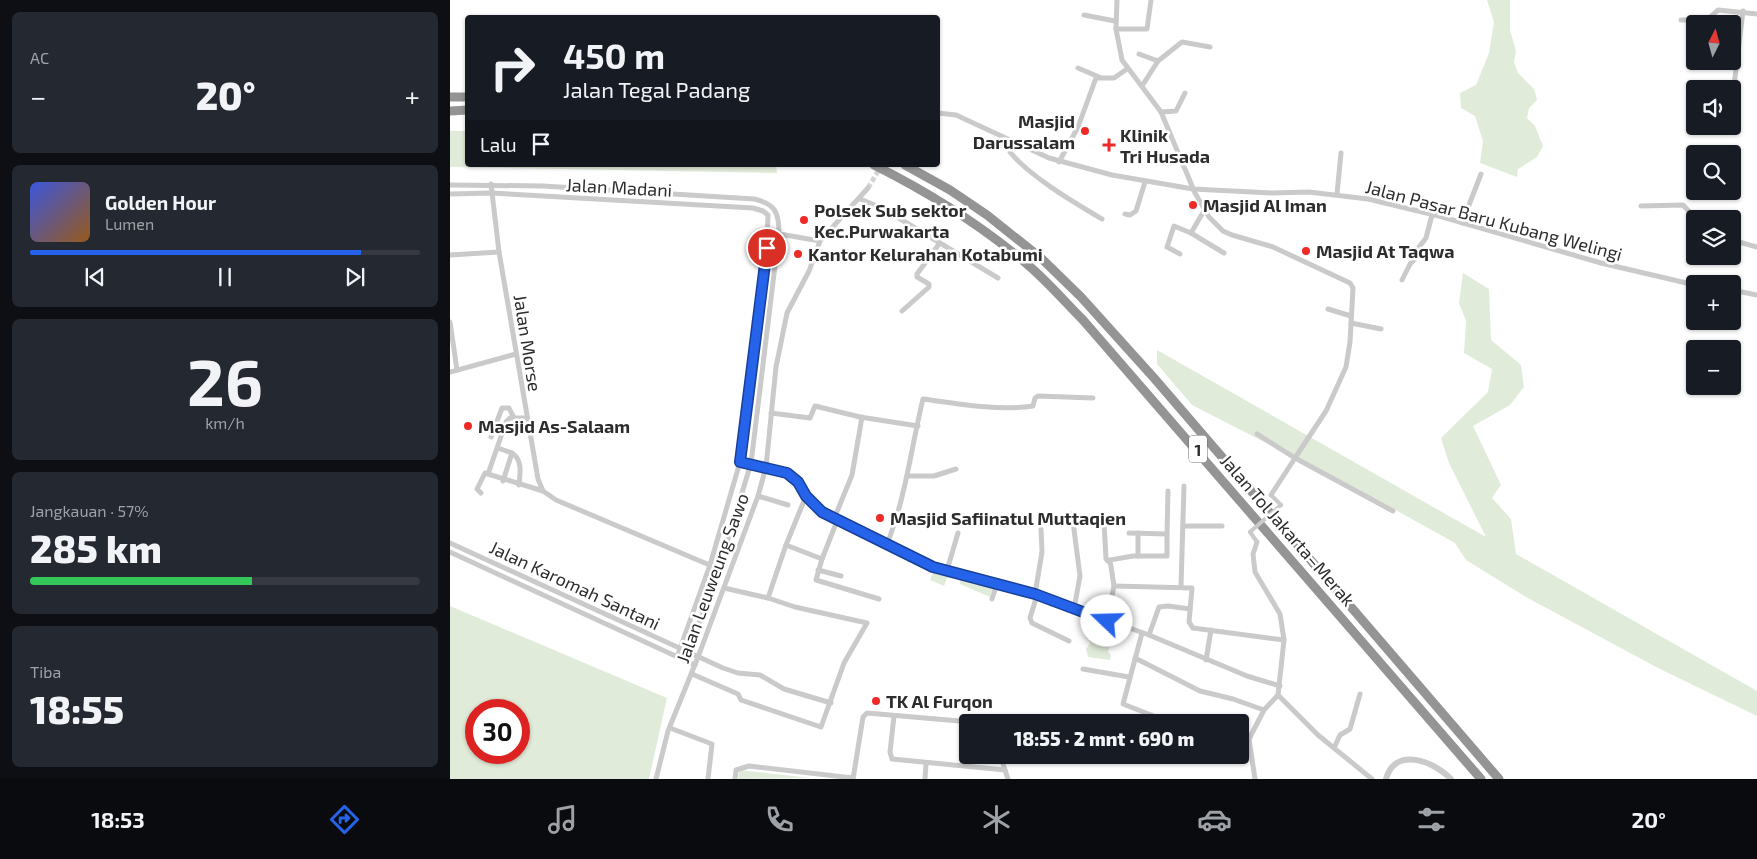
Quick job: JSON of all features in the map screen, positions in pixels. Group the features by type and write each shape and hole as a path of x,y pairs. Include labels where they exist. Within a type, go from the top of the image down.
{"highway":[{"path":"450,97 465,96"},
{"path":"450,111 465,110"},
{"name":"Jalan Tol Jakarta–Merak","path":"878,167 925,191 970,220 1030,266 1083,320 1481,779"},
{"name":"Jalan Tol Jakarta–Merak","path":"909,167 950,190 987,215 1041,258 1081,297 1154,378 1498,779"}],"street":[{"path":"1117,0 1115,21 1119,52 1127,69 1161,112 1193,189 1204,209 1223,231 1241,239 1273,247 1350,282 1353,292 1349,352 1338,387 1317,426 1271,495 1281,505 1250,532 1257,542 1253,554 1255,572 1280,614 1284,640 1278,695 1264,710 1249,739 1255,779"},
{"path":"1116,29 1147,30 1151,0"},
{"path":"1681,20 1707,20 1718,10 1757,14"},
{"path":"1735,80 1743,12"},
{"path":"1084,15 1115,21"},
{"path":"1142,86 1158,61 1182,42 1210,47"},
{"path":"1139,54 1158,61"},
{"path":"1078,68 1099,77 1114,78 1127,69"},
{"path":"1059,162 1078,127 1099,77"},
{"path":"1161,112 1176,111 1185,93"},
{"name":"Jalan Pasar Baru Kubang Welingi","path":"940,113 962,118 1015,144 1059,162 1145,182 1193,189 1337,194 1368,199 1462,223 1601,263 1686,283"},
{"path":"1015,144 1010,149 1012,154 1052,186 1102,220"},
{"path":"1337,194 1341,153"},
{"path":"1462,223 1481,174"},
{"path":"1125,214 1130,215 1136,211 1145,182"},
{"name":"Jalan Madani","path":"450,185 490,184 754,199 767,202 776,211"},
{"name":"Jalan Morse","path":"490,184 526,418 538,479 543,491"},
{"path":"768,232 820,241 868,188"},
{"name":"Jalan Madani","path":"450,194 492,193 754,208 768,215"},
{"path":"860,199 882,208 998,278"},
{"path":"1641,206 1683,205 1688,210"},
{"path":"1191,233 1204,209"},
{"path":"677,657 710,564 740,462 766,265 768,215 776,211 779,233 776,266 751,463 719,569 688,652"},
{"path":"1402,280 1410,264 1418,256 1419,247 1426,238 1432,215"},
{"path":"1180,254 1167,247 1174,226 1191,233 1224,253"},
{"name":"Jalan Leuweung Sawo","path":"656,779 670,728 758,496 766,467 771,413 784,324 820,241"},
{"path":"1741,243 1757,247"},
{"path":"902,311 929,287 929,284 917,277 917,274 939,244"},
{"path":"450,255 499,252"},
{"path":"1418,256 1433,258"},
{"path":"766,265 776,266"},
{"path":"1741,292 1757,295"},
{"path":"1328,309 1351,316"},
{"path":"450,322 457,370"},
{"path":"1351,323 1381,330"},
{"path":"450,372 516,354"},
{"path":"887,544 898,516 909,476 923,399 992,407 1033,406 1035,398 1038,396 1093,398"},
{"path":"771,413 810,418 815,406 861,417 918,426"},
{"path":"491,437 502,408 510,408 514,418"},
{"path":"861,417 852,475 816,580 879,600"},
{"path":"488,474 506,422 514,418 526,418"},
{"path":"1257,434 1295,458 1393,511"},
{"path":"498,448 516,455 520,467 519,485"},
{"path":"504,481 512,453"},
{"path":"740,462 766,467 792,476 803,488 806,496 822,512 933,567 1036,594 1149,635 1247,676 1280,686"},
{"path":"909,476 934,476 956,469"},
{"path":"481,493 477,489 482,475 488,474 504,481 543,491 556,500 719,569"},
{"path":"1181,586 1184,486"},
{"path":"1110,562 1111,559 1138,556 1167,556 1168,491"},
{"path":"758,496 788,505"},
{"path":"768,598 786,545 806,496"},
{"path":"1072,514 1080,576 1074,608"},
{"path":"1104,523 1106,559 1110,562 1114,586 1107,621"},
{"path":"1183,526 1222,526"},
{"path":"1041,529 1042,552 1036,594 1030,618 1032,622 1069,641"},
{"path":"947,570 958,533"},
{"path":"1129,533 1167,534"},
{"path":"1138,533 1138,556"},
{"name":"Jalan Karomah Santani","path":"450,543 698,657 738,673 760,675 784,688 831,703"},
{"path":"786,545 822,560"},
{"name":"Jalan Karomah Santani","path":"450,552 695,665"},
{"path":"475,563 478,556"},
{"path":"818,570 841,576"},
{"path":"992,599 997,584"},
{"path":"1114,586 1181,586 1193,589 1190,609 1190,622 1193,628 1284,640"},
{"path":"692,674 738,694 741,700 819,728 831,703 844,663 867,623 795,607 768,598 724,588"},
{"path":"573,609 577,601"},
{"path":"1149,635 1159,607 1176,606 1190,609"},
{"path":"1206,660 1211,630"},
{"path":"1142,633 1123,704 1149,714"},
{"path":"1135,658 1200,691 1233,699 1264,710"},
{"path":"1083,669 1130,677"},
{"path":"1334,748 1340,735 1350,729 1360,694"},
{"path":"1278,695 1296,715 1372,779"},
{"path":"735,779 736,770 749,766 853,779 864,714 871,713 959,721"},
{"path":"894,716 890,757 926,764 1005,770"},
{"path":"670,728 712,744 708,779"},
{"path":"1386,779 1392,766 1400,761 1424,760 1452,779"},
{"path":"925,779 926,764"},
{"path":"1003,764 1008,779"}],"green space":[{"path":"1487,0 1510,0 1510,30 1516,51 1514,62 1518,73 1534,89 1537,100 1529,108 1527,118 1535,126 1543,146 1537,157 1518,169 1517,177 1480,163 1483,141 1475,116 1461,108 1460,93 1476,85 1489,53 1494,22"},
{"path":"450,131 465,131 465,167 776,167 777,173 450,167"},
{"path":"1463,273 1489,289 1491,340 1521,365 1524,387 1510,405 1473,426 1501,485 1492,498 1511,519 1516,554 1757,691 1757,716 1658,668 1526,597 1466,560 1455,543 1383,503 1192,405 1157,364 1157,350 1486,537 1449,463 1441,438 1488,392 1492,369 1464,353 1466,321 1459,303"},
{"path":"934,569 994,585 990,597 960,584 960,579 947,578 944,586 930,580"},
{"path":"450,606 667,698 649,779 450,779"},
{"path":"1091,618 1115,627 1108,652 1111,655 1110,660 1088,657 1086,649 1090,643 1085,636"},
{"path":"739,770 811,778 738,779"}],"tunnel":[{"path":"868,188 880,168"}],"place":[{"name":"Masjid Darussalam","path":"1085,131"},
{"name":"Klinik Tri Husada","path":"1109,145"},
{"name":"Masjid Al Iman","path":"1193,205"},
{"name":"Polsek Sub sektor Kec.Purwakarta","path":"804,220"},
{"name":"Masjid At Taqwa","path":"1306,251"},
{"name":"Kantor Kelurahan Kotabumi","path":"798,254"},
{"name":"Masjid As-Salaam","path":"468,426"},
{"name":"Masjid Safiinatul Muttaqien","path":"880,518"},
{"name":"TK Al Furqon","path":"876,701"}],"route":[{"path":"767,248 740,462 751,463 787,473 798,482 806,496 822,512 875,540 933,567 955,571 1035,594 1107,621"}]}
